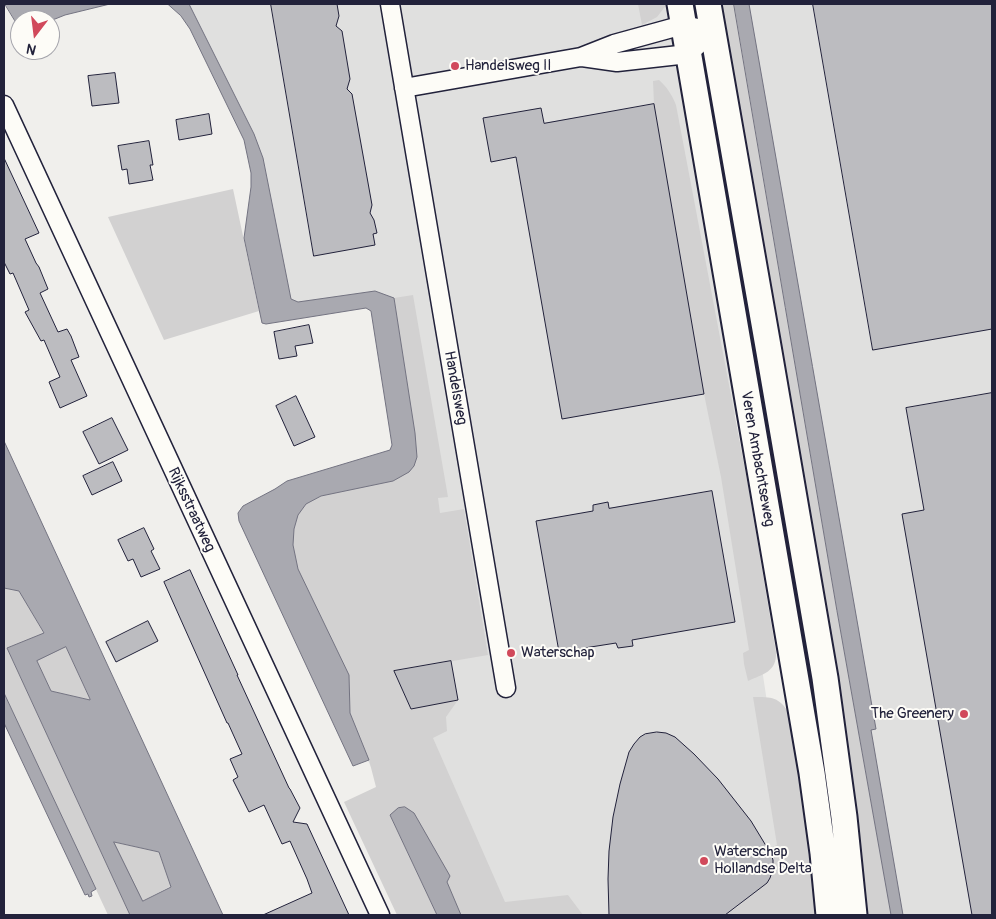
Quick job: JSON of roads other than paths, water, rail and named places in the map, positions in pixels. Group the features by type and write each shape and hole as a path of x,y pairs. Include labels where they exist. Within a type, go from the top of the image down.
{"main road":[{"name":"Veren Ambachtseweg","path":"708,4 825,678 844,817 854,915"},
{"name":"Veren Ambachtseweg","path":"682,14 812,773 829,915"}],"street":[{"name":"Handelsweg","path":"390,4 506,688"},
{"path":"404,88 581,57 682,14 713,31 688,54 617,62 581,57"},
{"name":"Rijksstraatweg","path":"4,105 380,915"}],"place":[{"name":"Handelsweg II","path":"455,66"},
{"name":"Waterschap","path":"511,653"},
{"name":"The Greenery","path":"964,714"},
{"name":"Waterschap Hollandse Delta","path":"704,861"}]}
